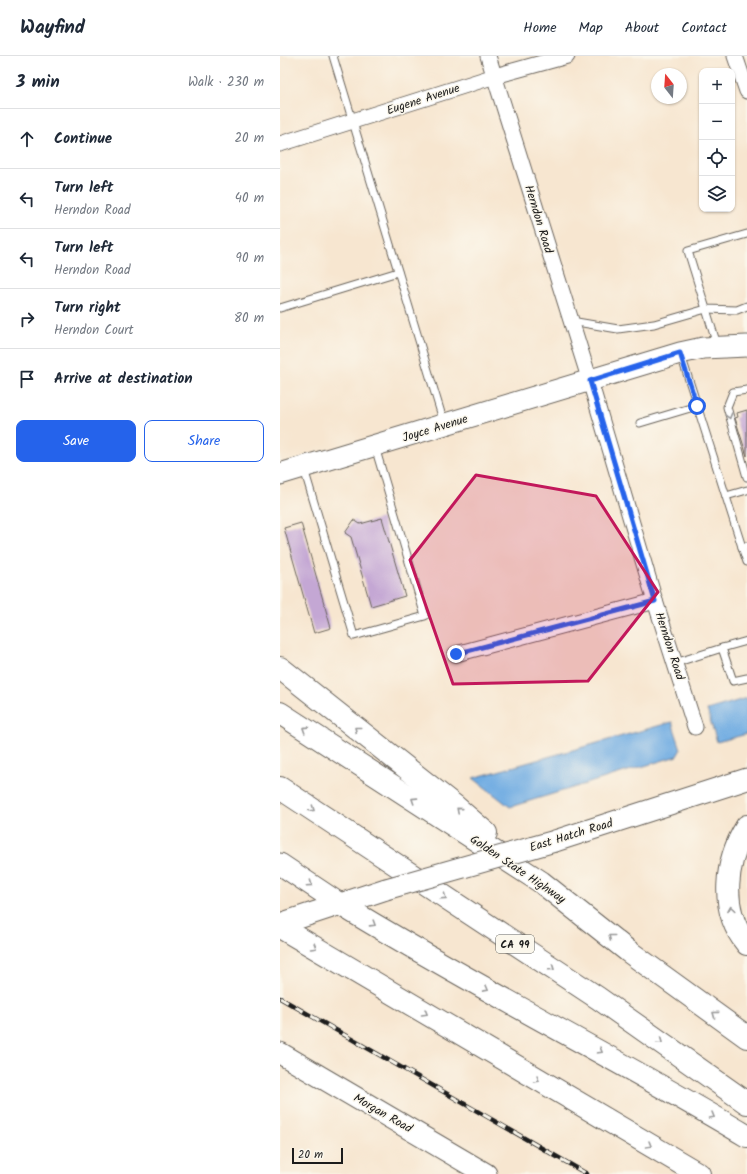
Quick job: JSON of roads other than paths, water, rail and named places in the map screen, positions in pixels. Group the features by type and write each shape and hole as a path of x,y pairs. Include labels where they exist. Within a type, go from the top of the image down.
{"highway":[{"path":"280,668 456,807 540,882"},
{"name":"Golden State Highway","path":"280,713 540,882 628,951 747,1037"},
{"name":"CA 99","path":"280,788 598,998 747,1104"},
{"path":"747,826 737,843 730,867 728,892 732,921 747,944"},
{"path":"340,904 394,937 597,1049 747,1136"},
{"path":"285,923 699,1174"}],"main road":[{"path":"590,381 680,353 718,347 747,346"},
{"name":"Joyce Avenue","path":"280,474 590,381"},
{"name":"East Hatch Road","path":"285,923 386,889 555,842 747,779"},
{"path":"280,864 340,904"},
{"name":"Morgan Road","path":"280,1053 486,1174"}],"street":[{"name":"Herndon Road","path":"488,56 590,381 655,601 695,727"},
{"name":"Eugene Avenue","path":"280,144 495,76 567,56"},
{"path":"735,56 747,91"},
{"path":"456,654 655,601"}],"lane":[{"path":"333,56 444,425"},
{"path":"718,347 688,250 747,234"},
{"path":"280,308 398,272"},
{"path":"571,321 618,329 654,324 706,309 737,310 747,306"},
{"path":"680,353 726,496 745,546 747,562"},
{"path":"747,390 733,392 727,407 747,477"},
{"path":"640,423 697,406"},
{"path":"303,467 354,636 425,616 374,446"},
{"path":"726,496 747,490"},
{"path":"675,663 747,641"},
{"path":"722,648 733,681 747,678"}],"water":[{"path":"747,698 747,734 717,742 707,710"},
{"path":"672,722 681,749 677,756 510,807 473,778"}],"railway":[{"path":"280,998 587,1174"}]}
